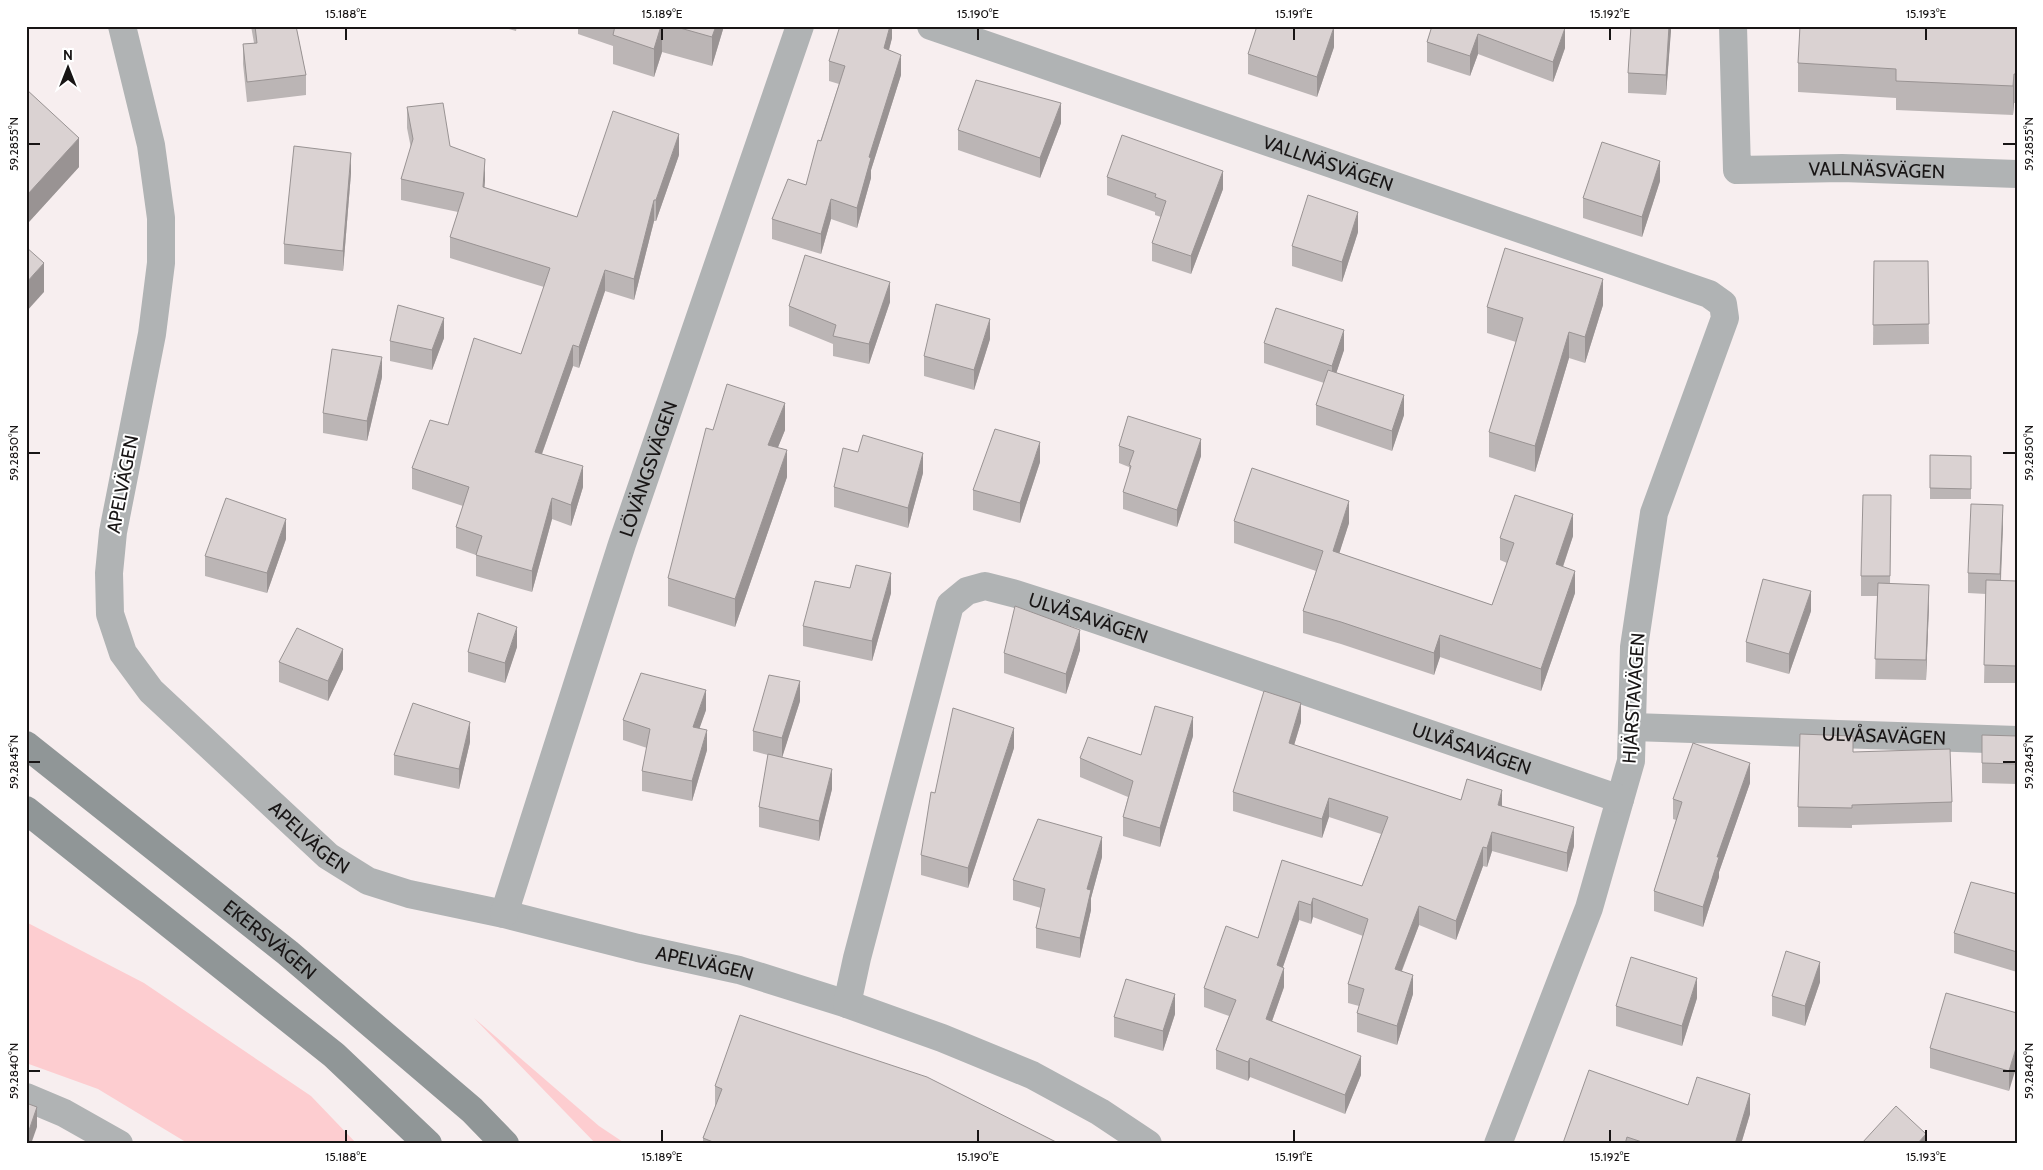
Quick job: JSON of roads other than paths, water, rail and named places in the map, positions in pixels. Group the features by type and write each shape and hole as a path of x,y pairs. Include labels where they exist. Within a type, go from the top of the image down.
{"main road":[{"name":"EKERSVÄGEN","path":"26,745 288,953 472,1110 505,1144"},
{"path":"26,810 334,1054 428,1144"}],"street":[{"name":"APELVÄGEN","path":"122,26 150,145 161,218 161,254 152,334 111,546 108,573 110,614 123,653 152,691 328,856 368,881 409,894 504,914 638,948 739,970 847,1004 942,1038 1032,1075 1100,1112 1148,1144"},
{"name":"LÖVÄNGSVÄGEN","path":"504,914 622,544 800,26"},
{"name":"VALLNÄSVÄGEN","path":"930,26 1709,294 1723,304"},
{"name":"VALLNÄSVÄGEN","path":"1733,26 1736,170 1842,168 2017,174"},
{"name":"HJÄRSTAVÄGEN","path":"1498,1144 1589,908 1631,760 1634,647 1654,513 1724,318 1723,304"},
{"name":"ULVÅSAVÄGEN","path":"847,1004 857,958 950,605 967,591 985,586 1091,618 1620,799"},
{"name":"ULVÅSAVÄGEN","path":"1633,727 2017,740"},
{"path":"26,1097 64,1113 119,1144"}]}
